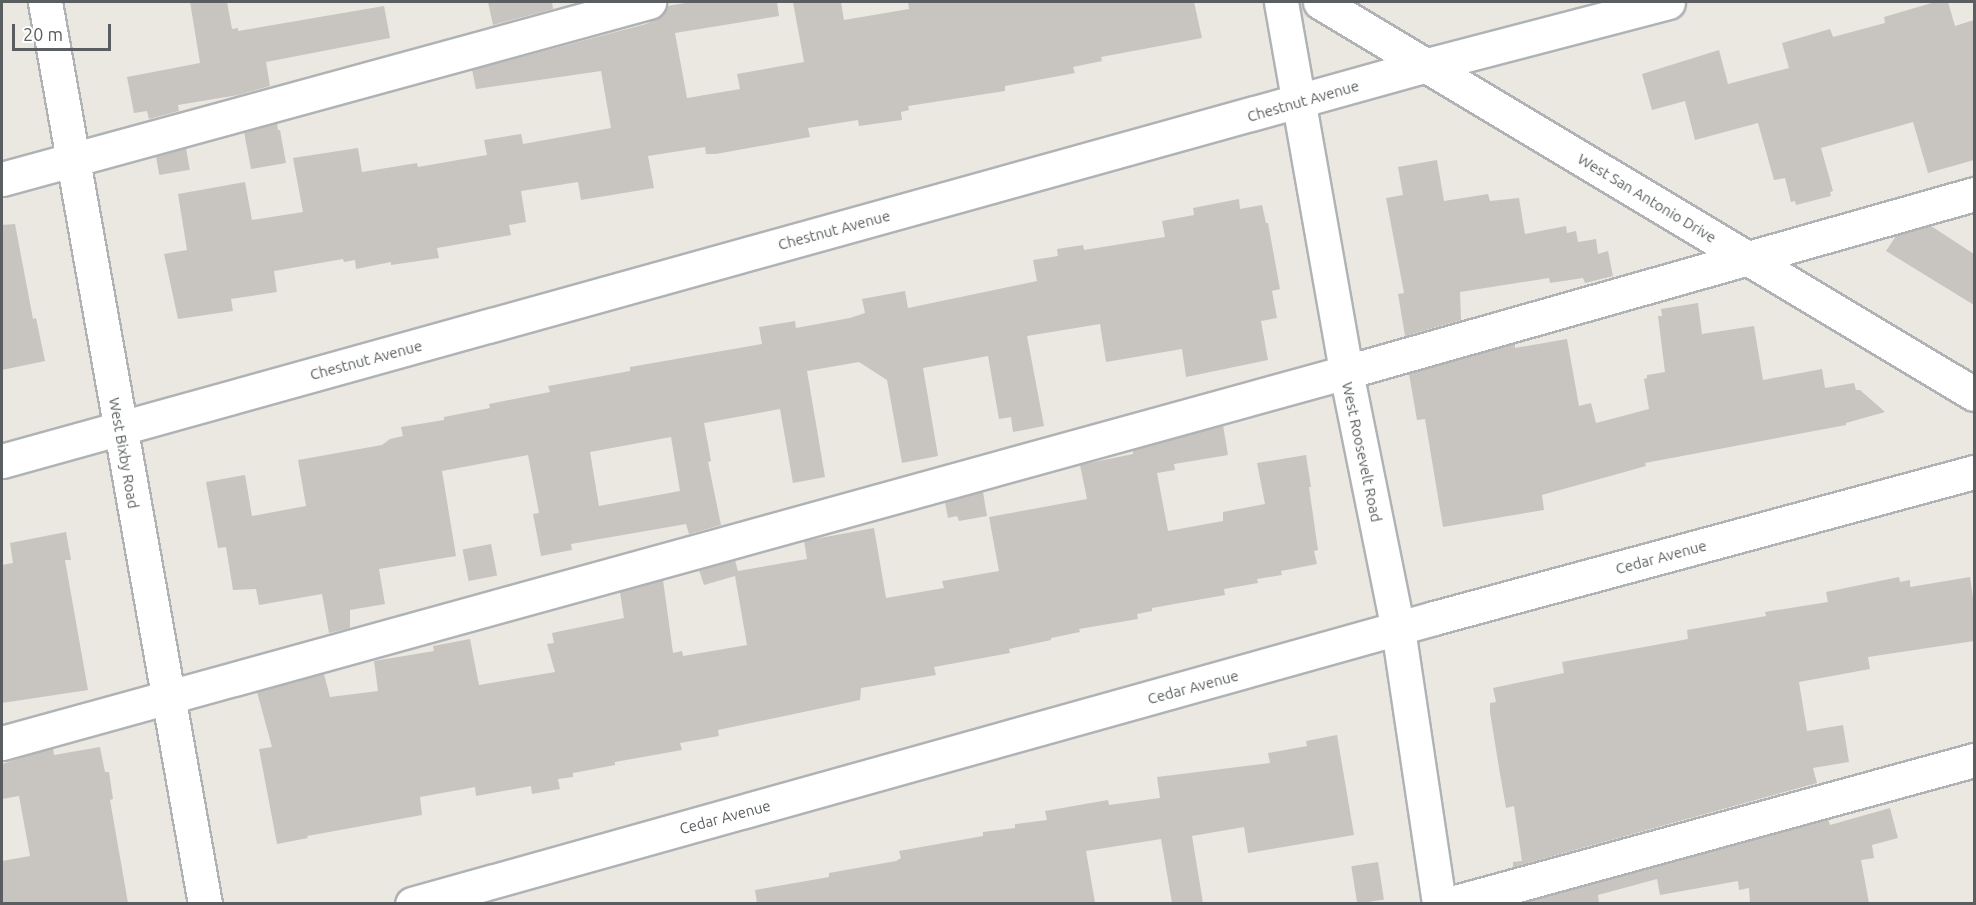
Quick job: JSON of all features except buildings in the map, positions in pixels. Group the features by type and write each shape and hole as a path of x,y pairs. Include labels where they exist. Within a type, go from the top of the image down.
{"street":[{"name":"West Bixby Road","path":"45,2 205,903"},
{"path":"2,179 649,2"},
{"name":"West Roosevelt Road","path":"1281,2 1346,372 1398,629 1439,903"},
{"name":"West San Antonio Drive","path":"1320,2 1974,394"},
{"name":"Chestnut Avenue","path":"2,461 1427,65 1668,2"},
{"path":"2,743 1346,372 1974,194"},
{"name":"Cedar Avenue","path":"412,903 1398,629 1974,472"},
{"path":"1448,903 1974,760"}]}
